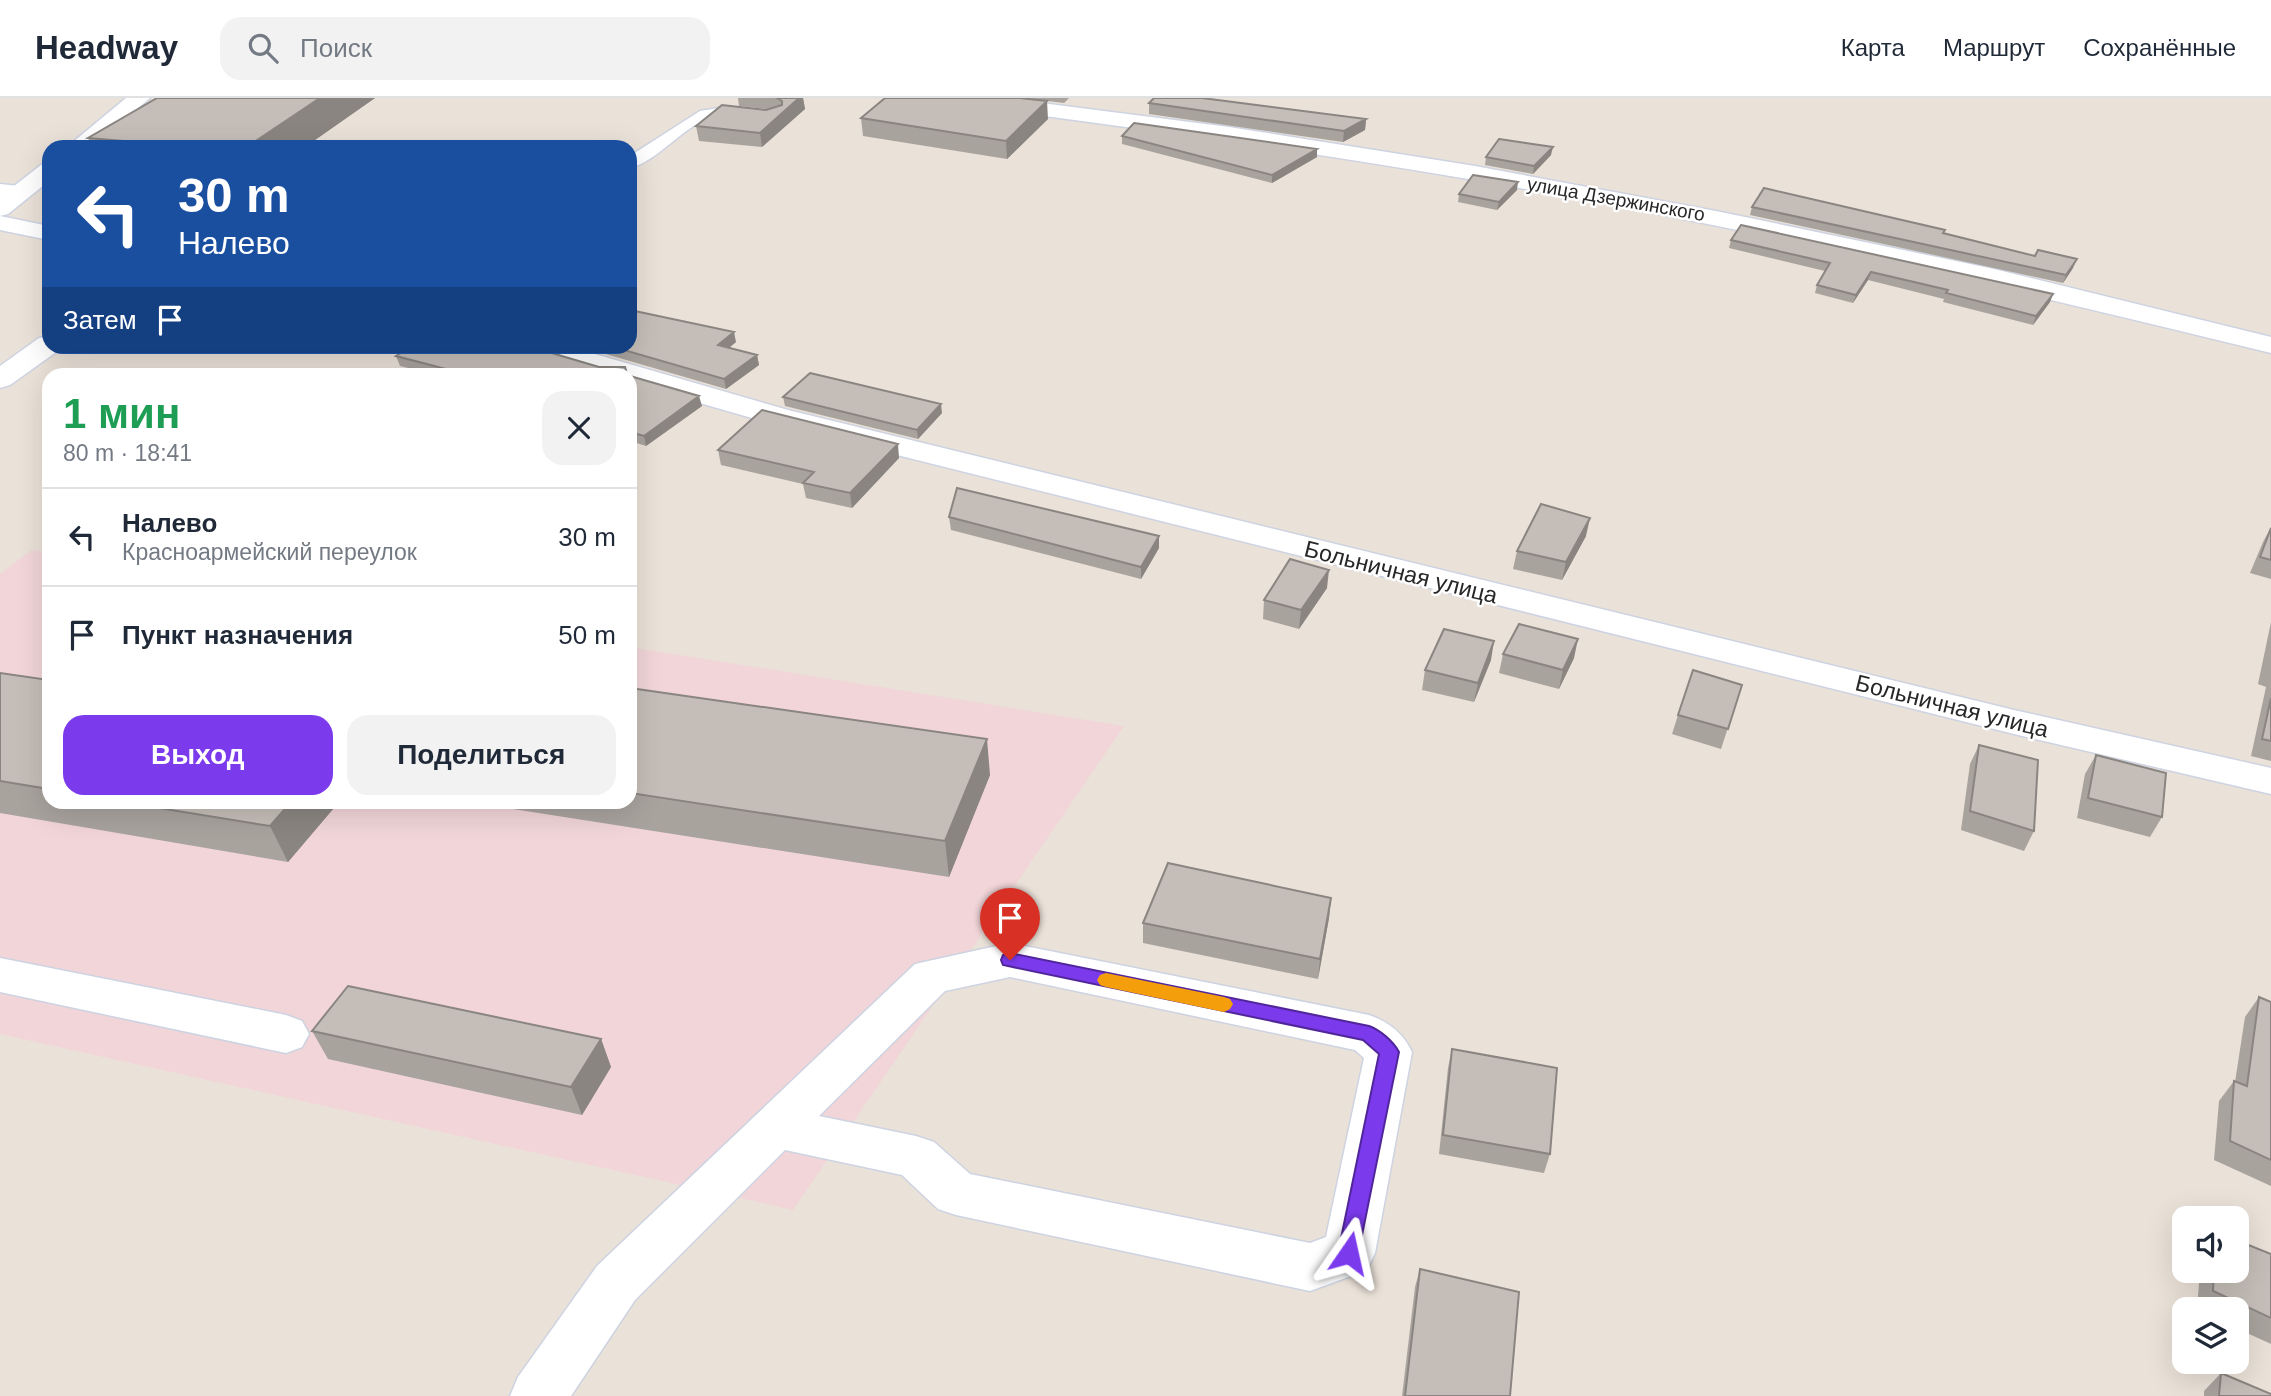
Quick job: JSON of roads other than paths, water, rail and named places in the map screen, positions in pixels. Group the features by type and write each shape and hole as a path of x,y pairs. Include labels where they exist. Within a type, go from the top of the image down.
{"street":[{"path":"87,140 139,98"},
{"name":"улица Дзержинского","path":"954,98 1229,134 1475,173 1721,219 1994,277 2271,345"},
{"path":"0,209 10,192 42,174"},
{"path":"0,223 42,232"},
{"path":"0,379 42,349"},
{"name":"Больничная улица","path":"562,354 611,368"},
{"name":"Больничная улица","path":"637,376 779,417 1932,702 2271,781"},
{"path":"538,1396 616,1283 931,976 1010,960 1369,1034 1389,1052 1349,1253 1310,1267 956,1193 915,1157 776,1128"},
{"path":"0,975 286,1034"}],"lane":[{"path":"637,158 705,114 725,111 763,116"}]}
